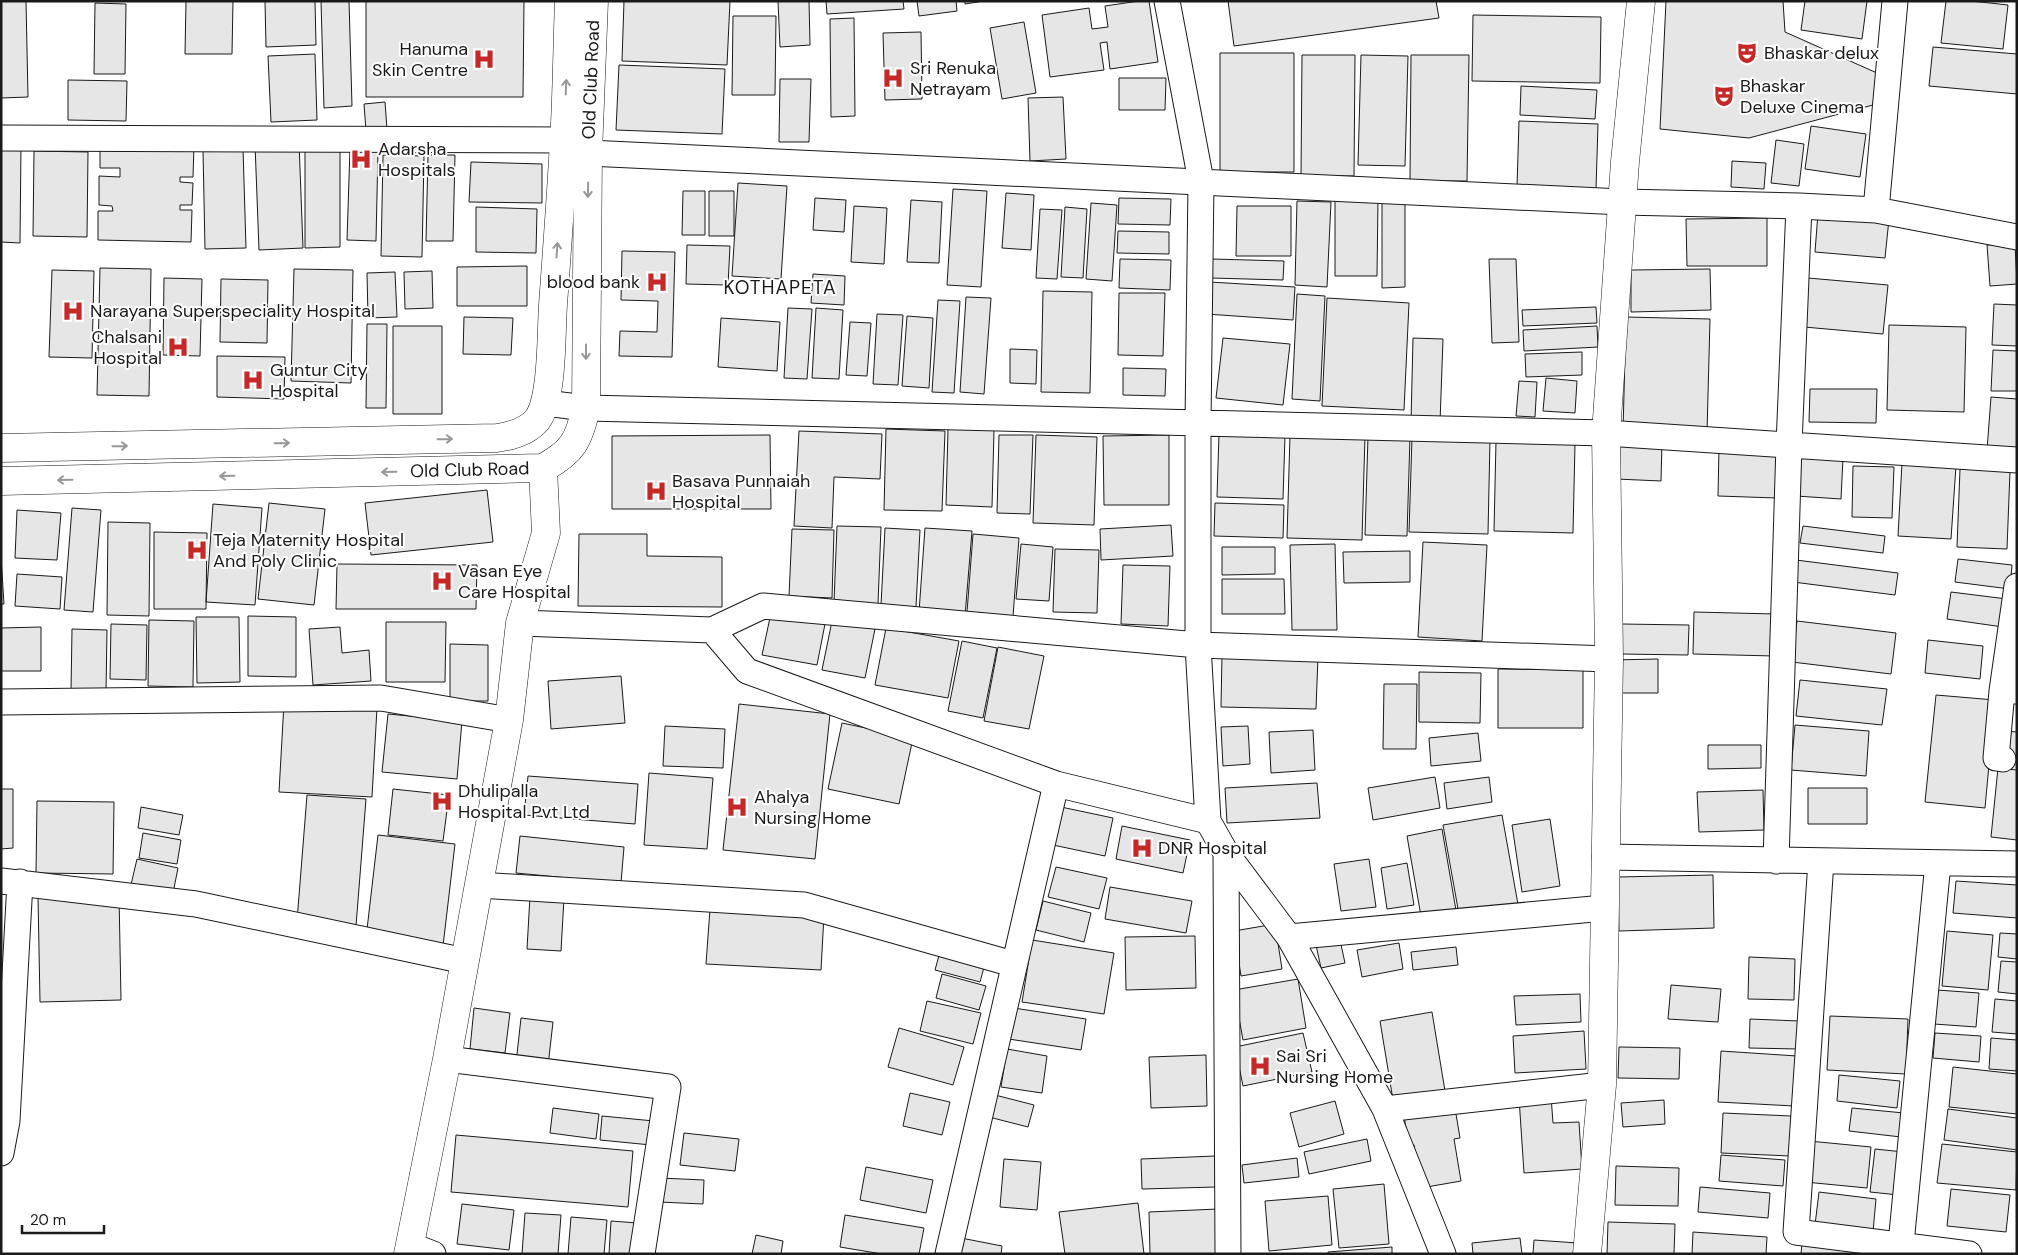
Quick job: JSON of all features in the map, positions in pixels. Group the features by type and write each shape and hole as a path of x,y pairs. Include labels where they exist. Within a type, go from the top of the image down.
{"street":[{"name":"Old Club Road","path":"1,448 497,438 510,436 525,430 538,420 545,403 549,384 564,140 569,1"},
{"name":"Old Club Road","path":"1,481 543,468 561,459 573,445 581,430 586,408 588,153 594,1"},
{"path":"1167,1 1201,181 1198,645 1208,821 1226,853 1289,937 1385,1109 1443,1254"},
{"path":"1587,1254 1602,1085 1609,659 1606,433 1622,202 1642,1"},
{"path":"1876,210 1895,1"},
{"path":"1,138 564,140"},
{"path":"588,153 1622,202 1799,206 1876,210 2017,237"},
{"path":"1776,861 1789,445 1799,206"},
{"path":"545,403 586,408 1606,433 2017,460"},
{"path":"417,1251 447,1059 509,720 520,623 546,533 543,468"},
{"path":"2003,759 1996,758 2009,691 2017,586"},
{"path":"520,623 712,630 763,606 1198,645 1609,659"},
{"path":"712,630 747,671 1056,784 1208,821"},
{"path":"1,702 381,698 509,720"},
{"path":"948,1254 1013,964 1056,784"},
{"path":"1226,853 1228,1254"},
{"path":"1605,857 2017,864"},
{"path":"1821,861 1795,1243 1969,1254"},
{"path":"1900,1249 1938,863"},
{"path":"1,1154 4,1121 11,881 196,904 464,961"},
{"path":"479,885 804,905 1013,964"},
{"path":"1289,937 1604,908"},
{"path":"447,1059 668,1087 642,1254"},
{"path":"1385,1109 1602,1085"}],"building":[{"path":"1,1 26,1 28,97 1,98"},
{"path":"186,1 233,1 232,54 185,54"},
{"path":"265,1 315,1 316,45 266,47"},
{"path":"321,1 349,1 352,106 324,108"},
{"path":"366,1 524,1 523,97 366,97"},
{"path":"624,1 730,1 727,65 622,61"},
{"path":"778,1 809,1 810,45 780,47"},
{"path":"826,1 903,1 904,9 827,14"},
{"path":"917,1 956,1 957,11 919,16"},
{"path":"965,1 984,1 965,4"},
{"path":"1149,1 1158,62 1110,69 1107,42 1100,43 1104,70 1050,77 1042,15 1089,8 1092,29 1108,27 1105,6"},
{"path":"1228,1 1436,1 1439,18 1234,46"},
{"name":"Bhaskar delux","path":"1666,1 1783,1 1785,32 1877,73 1873,105 1749,138 1660,129"},
{"path":"1805,1 1867,1 1862,39 1801,30"},
{"path":"1946,1 1971,1 2008,5 2003,49 1941,43"},
{"path":"95,3 126,4 125,74 94,74"},
{"path":"1473,15 1601,17 1600,83 1472,81"},
{"path":"733,16 776,16 775,95 732,95"},
{"path":"854,18 855,116 831,117 830,19"},
{"path":"1024,22 1036,93 1002,99 990,28"},
{"path":"921,32 922,99 885,100 883,33"},
{"path":"1933,47 2017,54 2017,94 1929,86"},
{"path":"1220,53 1294,53 1294,172 1220,172"},
{"path":"315,54 317,120 271,122 268,56"},
{"path":"1302,55 1355,55 1354,176 1301,176"},
{"path":"1361,55 1408,56 1405,166 1358,165"},
{"path":"1411,55 1469,55 1467,181 1410,181"},
{"path":"619,65 725,69 722,134 616,130"},
{"path":"1119,78 1166,78 1165,110 1119,110"},
{"path":"780,79 811,79 809,142 779,142"},
{"path":"68,80 127,81 126,121 68,120"},
{"path":"1521,86 1597,90 1595,119 1520,115"},
{"path":"1063,97 1066,159 1030,161 1028,98"},
{"path":"385,102 387,129 366,131 364,104"},
{"path":"1519,121 1598,124 1596,189 1517,187"},
{"path":"1811,126 1866,134 1860,177 1805,169"},
{"path":"1776,140 1804,144 1799,186 1771,183"},
{"path":"299,142 303,248 259,250 255,144"},
{"path":"1,144 21,144 20,243 1,242"},
{"path":"100,144 194,146 193,177 180,177 180,182 193,183 192,205 180,205 180,210 192,210 191,242 98,240 98,211 113,211 112,206 99,205 99,176 120,177 120,168 100,168"},
{"path":"243,148 246,248 205,249 203,150"},
{"path":"350,148 378,149 376,241 347,240"},
{"path":"305,150 340,150 340,247 305,248"},
{"path":"34,151 88,152 87,237 33,236"},
{"path":"383,155 424,156 422,257 381,256"},
{"path":"428,155 455,155 453,241 426,241"},
{"path":"1732,161 1766,163 1764,189 1731,187"},
{"path":"471,162 542,164 542,203 469,202"},
{"path":"738,183 787,186 781,279 732,276"},
{"path":"953,189 987,191 981,287 947,285"},
{"path":"683,191 705,191 705,235 682,235"},
{"path":"709,191 734,191 734,236 709,236"},
{"path":"1006,193 1034,195 1031,250 1002,248"},
{"path":"815,198 846,200 844,232 813,230"},
{"path":"1119,198 1171,199 1170,225 1118,224"},
{"path":"1335,199 1378,200 1377,276 1335,276"},
{"path":"911,200 942,202 939,263 907,262"},
{"path":"1297,201 1331,202 1327,287 1295,285"},
{"path":"1382,201 1405,201 1405,287 1382,288"},
{"path":"1091,203 1117,205 1112,281 1086,279"},
{"path":"854,206 887,208 884,264 851,262"},
{"path":"1237,206 1291,206 1291,256 1236,256"},
{"path":"476,207 537,209 536,253 476,252"},
{"path":"1065,207 1087,209 1083,278 1061,277"},
{"path":"1040,209 1062,210 1057,279 1036,278"},
{"path":"1818,213 1889,219 1885,258 1815,252"},
{"path":"1767,218 1767,266 1687,266 1686,219"},
{"path":"1118,231 1169,232 1169,254 1117,253"},
{"path":"2015,244 2017,284 1990,286 1987,245"},
{"path":"687,245 730,246 728,285 686,284"},
{"name":"blood bank","path":"622,251 675,252 672,357 619,356 620,331 657,332 658,301 621,300"},
{"path":"1120,259 1171,260 1170,290 1119,288"},
{"path":"1212,259 1284,261 1283,280 1211,278"},
{"path":"1489,259 1516,259 1519,342 1492,343"},
{"path":"527,266 527,306 457,306 457,267"},
{"path":"100,268 151,269 149,396 97,395"},
{"path":"294,269 353,270 351,383 291,381"},
{"path":"1710,269 1711,310 1631,312 1631,270"},
{"path":"52,270 94,271 92,358 49,357"},
{"path":"432,271 433,308 405,309 404,272"},
{"path":"395,272 397,317 368,318 367,273"},
{"path":"813,274 845,276 844,305 811,303"},
{"path":"164,278 202,279 200,356 163,355"},
{"path":"1808,278 1888,285 1883,334 1804,327"},
{"path":"221,279 268,280 267,343 220,342"},
{"path":"1209,282 1295,287 1293,320 1206,314"},
{"path":"1043,291 1092,292 1090,393 1041,392"},
{"path":"1119,293 1165,293 1163,356 1118,355"},
{"path":"1297,294 1325,296 1320,401 1292,399"},
{"path":"966,297 991,298 984,394 960,392"},
{"path":"1327,298 1409,303 1404,410 1322,406"},
{"path":"938,300 960,301 954,393 932,392"},
{"path":"1994,304 2017,305 2017,346 1992,345"},
{"path":"1596,307 1597,323 1523,326 1522,310"},
{"path":"788,308 812,309 807,379 784,378"},
{"path":"816,308 843,310 839,379 812,378"},
{"path":"877,314 903,315 898,385 873,384"},
{"path":"907,316 933,318 929,388 902,386"},
{"path":"464,317 513,318 511,355 463,354"},
{"path":"1626,317 1710,319 1707,433 1623,431"},
{"path":"721,318 780,322 777,371 718,367"},
{"path":"850,322 871,323 867,376 846,375"},
{"path":"367,324 387,324 386,408 366,408"},
{"path":"1889,325 1966,327 1964,412 1887,410"},
{"path":"393,326 442,326 442,414 393,414"},
{"path":"1597,326 1598,347 1524,351 1523,330"},
{"path":"1223,338 1290,344 1283,405 1216,398"},
{"path":"1413,338 1443,339 1440,423 1411,422"},
{"path":"1010,349 1037,350 1036,384 1010,383"},
{"path":"1993,350 2017,351 2017,391 1991,391"},
{"path":"1582,352 1582,375 1526,377 1525,354"},
{"path":"217,356 285,357 284,399 217,397"},
{"path":"1123,368 1166,369 1165,396 1123,395"},
{"path":"1546,378 1577,381 1575,413 1543,411"},
{"path":"1519,381 1537,382 1535,417 1516,416"},
{"path":"1810,389 1877,389 1876,423 1809,422"},
{"path":"1991,397 2017,399 2017,451 1987,450"},
{"path":"886,429 945,431 942,511 884,510"},
{"path":"948,429 994,430 992,507 946,505"},
{"path":"799,431 882,434 880,479 834,477 832,528 794,526"},
{"path":"1219,433 1285,435 1283,499 1217,497"},
{"path":"770,435 771,509 612,509 612,436"},
{"path":"999,435 1033,435 1030,514 997,513"},
{"path":"1036,435 1097,437 1094,525 1033,523"},
{"path":"1169,435 1169,505 1104,505 1103,436"},
{"path":"1290,435 1365,436 1362,540 1287,538"},
{"path":"1368,436 1410,437 1407,536 1365,535"},
{"path":"1412,437 1490,439 1488,534 1409,532"},
{"path":"1496,441 1575,444 1573,533 1494,531"},
{"path":"1617,441 1662,442 1661,481 1616,479"},
{"path":"1719,447 1779,448 1777,498 1718,496"},
{"path":"1798,456 1843,458 1841,499 1796,496"},
{"path":"1902,463 1956,466 1951,539 1898,536"},
{"path":"1853,466 1894,467 1892,518 1852,517"},
{"path":"1960,469 2010,471 2007,549 1957,547"},
{"path":"487,490 493,542 371,555 365,503"},
{"path":"269,503 325,509 314,605 258,599"},
{"path":"1215,503 1284,505 1283,538 1214,536"},
{"path":"213,504 262,508 255,605 206,602"},
{"path":"72,508 101,510 93,612 64,610"},
{"path":"17,510 61,513 57,560 15,558"},
{"path":"108,522 150,523 149,616 107,615"},
{"path":"1171,525 1173,556 1101,560 1100,529"},
{"path":"837,526 881,527 878,604 834,602"},
{"path":"1803,526 1885,536 1883,553 1800,543"},
{"path":"885,528 920,530 916,607 881,605"},
{"path":"925,528 972,531 965,616 919,612"},
{"path":"792,529 834,530 832,598 789,596"},
{"path":"154,532 207,533 206,609 154,609"},
{"path":"579,534 647,534 647,556 722,557 722,607 578,606"},
{"path":"973,534 1019,538 1013,616 967,612"},
{"path":"1423,542 1487,545 1482,641 1418,637"},
{"path":"1021,544 1053,547 1049,601 1016,599"},
{"path":"1335,544 1337,630 1292,630 1290,545"},
{"path":"1222,547 1275,547 1275,574 1222,575"},
{"path":"1055,549 1099,550 1097,613 1053,612"},
{"path":"1410,551 1410,582 1344,583 1343,552"},
{"path":"1,557 4,604 1,604"},
{"path":"1958,559 2012,565 2010,589 1955,582"},
{"path":"1796,560 1898,573 1895,595 1793,582"},
{"path":"337,564 477,565 476,609 336,609"},
{"path":"1123,565 1170,566 1168,626 1121,624"},
{"path":"17,574 62,577 60,609 15,606"},
{"path":"1222,579 1284,579 1285,614 1222,614"},
{"path":"1951,592 2007,599 2003,627 1947,619"},
{"path":"1694,612 1775,614 1774,656 1693,654"},
{"path":"771,613 825,624 817,665 762,655"},
{"path":"248,616 296,617 296,677 248,676"},
{"path":"196,617 239,617 240,682 197,683"},
{"path":"149,620 194,621 193,687 148,686"},
{"path":"832,621 875,629 865,678 822,670"},
{"path":"1797,621 1896,633 1891,674 1792,662"},
{"path":"386,622 446,622 445,682 386,682"},
{"path":"111,624 147,625 146,680 110,679"},
{"path":"1622,624 1689,625 1688,655 1621,654"},
{"path":"41,627 41,671 1,671 1,628"},
{"path":"340,627 342,653 369,650 371,681 313,685 309,629"},
{"path":"886,628 959,641 948,698 875,685"},
{"path":"72,629 107,630 106,692 71,692"},
{"path":"1928,640 1983,646 1980,679 1925,673"},
{"path":"962,641 997,648 983,718 948,711"},
{"path":"450,644 488,645 488,701 450,701"},
{"path":"998,647 1044,656 1029,729 984,721"},
{"path":"1222,654 1318,656 1316,709 1221,707"},
{"path":"1658,659 1658,693 1612,693 1611,660"},
{"path":"1498,669 1583,670 1583,728 1498,728"},
{"path":"1419,672 1481,673 1480,723 1419,722"},
{"path":"621,676 625,723 551,729 548,681"},
{"path":"1800,680 1887,689 1882,725 1796,716"},
{"path":"1384,684 1417,684 1416,749 1383,749"},
{"path":"1936,695 1995,700 1985,808 1925,802"},
{"path":"284,703 377,708 372,797 279,792"},
{"path":"739,704 830,714 815,859 723,850"},
{"path":"388,714 462,721 457,779 382,772"},
{"path":"842,723 913,738 899,804 828,789"},
{"path":"1795,725 1869,731 1866,776 1791,770"},
{"path":"665,726 725,729 723,768 663,766"},
{"path":"1248,726 1250,764 1223,766 1221,727"},
{"path":"1313,730 1315,770 1271,773 1269,732"},
{"path":"2006,731 2017,732 2017,760 2003,759"},
{"path":"1478,733 1481,761 1431,766 1429,738"},
{"path":"1708,745 1761,745 1761,768 1708,769"},
{"path":"1998,768 2017,770 2017,840 1991,837"},
{"path":"649,773 713,778 707,849 644,845"},
{"path":"528,776 638,784 635,824 524,815"},
{"path":"1435,777 1440,808 1373,820 1368,788"},
{"path":"1489,777 1492,802 1447,809 1444,783"},
{"path":"1317,783 1320,818 1227,823 1225,788"},
{"path":"1808,788 1867,788 1867,824 1808,824"},
{"path":"1,789 13,789 13,848 1,849"},
{"path":"393,789 449,795 443,841 388,835"},
{"path":"1763,790 1764,830 1699,832 1697,792"},
{"path":"307,795 366,799 356,926 297,921"},
{"path":"37,801 114,802 113,874 36,873"},
{"path":"141,807 183,815 179,835 138,828"},
{"path":"1061,807 1113,818 1105,856 1053,845"},
{"path":"1502,815 1519,910 1460,920 1443,825"},
{"path":"1550,819 1560,886 1522,892 1512,825"},
{"path":"1122,826 1190,840 1183,873 1116,859"},
{"path":"1442,829 1457,916 1422,922 1407,836"},
{"path":"143,833 181,840 177,864 139,858"},
{"path":"378,835 455,844 443,946 366,938"},
{"path":"520,836 624,847 621,883 516,873"},
{"path":"137,859 178,868 172,898 130,889"},
{"path":"1369,859 1376,907 1341,911 1334,864"},
{"path":"1407,863 1414,905 1387,909 1381,868"},
{"path":"1056,867 1107,878 1099,909 1048,897"},
{"path":"1713,875 1714,928 1619,931 1618,877"},
{"path":"1956,881 2017,885 2017,918 1953,913"},
{"path":"1110,887 1192,901 1186,933 1105,919"},
{"path":"119,895 121,1000 40,1002 38,897"},
{"path":"530,896 564,898 561,951 527,949"},
{"path":"1043,901 1091,913 1084,942 1036,930"},
{"path":"710,909 824,915 821,970 706,964"},
{"path":"1275,924 1282,969 1241,976 1234,931"},
{"path":"1947,931 1993,935 1988,990 1942,986"},
{"path":"2000,933 2017,934 2017,959 1998,957"},
{"path":"1195,936 1196,988 1126,990 1125,937"},
{"path":"1032,940 1114,953 1104,1014 1022,1002"},
{"path":"1340,940 1345,963 1321,968 1316,945"},
{"path":"1399,943 1403,969 1362,977 1357,950"},
{"path":"1456,947 1458,965 1413,970 1411,952"},
{"path":"941,948 986,960 980,982 935,970"},
{"path":"1749,957 1795,959 1794,1000 1748,999"},
{"path":"2001,961 2017,962 2017,994 1998,992"},
{"path":"942,974 986,986 979,1010 936,998"},
{"path":"1298,979 1306,1028 1243,1040 1234,990"},
{"path":"1671,985 1721,989 1718,1022 1668,1019"},
{"path":"1937,990 1979,993 1976,1027 1934,1024"},
{"path":"1580,994 1581,1022 1516,1025 1514,996"},
{"path":"1995,999 2017,1001 2017,1034 1992,1032"},
{"path":"927,1001 981,1013 973,1044 920,1031"},
{"path":"1007,1007 1086,1019 1081,1050 1002,1038"},
{"path":"474,1008 510,1013 505,1053 470,1049"},
{"path":"1432,1012 1445,1091 1393,1100 1380,1021"},
{"path":"1830,1016 1908,1019 1906,1074 1827,1070"},
{"path":"521,1018 553,1022 548,1066 516,1063"},
{"path":"1750,1019 1799,1021 1798,1049 1749,1048"},
{"path":"899,1028 964,1047 953,1085 888,1067"},
{"path":"1584,1031 1586,1069 1515,1073 1513,1036"},
{"path":"1303,1033 1312,1072 1243,1086 1235,1047"},
{"path":"1935,1033 1981,1036 1979,1062 1933,1058"},
{"path":"1991,1038 2017,1040 2017,1071 1989,1069"},
{"path":"1619,1047 1680,1048 1679,1079 1618,1078"},
{"path":"1007,1049 1047,1056 1042,1093 1001,1087"},
{"path":"1721,1051 1797,1056 1794,1106 1718,1102"},
{"path":"1206,1055 1207,1106 1151,1108 1149,1057"},
{"path":"1953,1067 2017,1074 2017,1114 1949,1107"},
{"path":"1839,1075 1900,1081 1897,1108 1837,1101"},
{"path":"910,1093 950,1102 942,1135 903,1126"},
{"path":"995,1095 1034,1105 1028,1127 989,1117"},
{"path":"1551,1096 1553,1123 1579,1122 1582,1169 1524,1173 1519,1098"},
{"path":"1664,1100 1665,1124 1623,1127 1621,1103"},
{"path":"1335,1101 1344,1134 1299,1147 1290,1113"},
{"path":"1454,1102 1460,1138 1454,1139 1461,1181 1421,1188 1414,1145 1409,1146 1403,1110"},
{"path":"553,1108 599,1114 596,1139 550,1133"},
{"path":"1852,1108 1904,1113 1901,1137 1849,1131"},
{"path":"1948,1109 2017,1118 2017,1150 1944,1140"},
{"path":"1723,1113 1791,1116 1790,1156 1721,1153"},
{"path":"602,1116 654,1121 651,1145 600,1140"},
{"path":"684,1133 739,1139 735,1171 680,1165"},
{"path":"456,1135 633,1151 628,1207 451,1192"},
{"path":"1367,1139 1371,1161 1309,1174 1304,1152"},
{"path":"1809,1141 1871,1147 1867,1188 1805,1182"},
{"path":"1942,1144 2017,1152 2016,1190 1937,1183"},
{"path":"1875,1149 1904,1152 1899,1195 1870,1192"},
{"path":"1721,1155 1785,1160 1783,1186 1719,1181"},
{"path":"1215,1156 1216,1187 1142,1189 1141,1159"},
{"path":"1297,1158 1299,1177 1244,1183 1242,1165"},
{"path":"1004,1159 1041,1162 1037,1210 1000,1207"},
{"path":"1616,1166 1679,1168 1678,1206 1615,1205"},
{"path":"866,1167 933,1180 926,1213 860,1200"},
{"path":"660,1178 704,1180 703,1204 659,1202"},
{"path":"1384,1184 1389,1244 1339,1248 1333,1189"},
{"path":"1700,1187 1770,1193 1768,1218 1698,1212"},
{"path":"1951,1189 2010,1195 2006,1232 1947,1226"},
{"path":"1819,1192 1876,1199 1873,1232 1815,1225"},
{"path":"1328,1196 1332,1245 1269,1251 1265,1201"},
{"path":"1138,1203 1144,1254 1065,1254 1059,1212"},
{"path":"462,1204 514,1210 509,1250 457,1244"},
{"path":"1218,1209 1219,1254 1150,1254 1149,1212"},
{"path":"525,1213 561,1215 558,1254 522,1254"},
{"path":"845,1215 924,1228 919,1254 882,1254 840,1247"},
{"path":"571,1217 607,1220 604,1254 568,1254"},
{"path":"611,1221 638,1223 636,1254 609,1254"},
{"path":"1608,1222 1675,1224 1674,1254 1607,1254"},
{"path":"1693,1232 1767,1237 1766,1254 1692,1254"},
{"path":"756,1235 783,1241 781,1254 752,1254"},
{"path":"961,1238 1002,1246 1001,1254 958,1254"},
{"path":"1520,1238 1522,1254 1473,1254 1472,1243"},
{"path":"1534,1240 1578,1243 1577,1254 1533,1254"},
{"path":"1802,1243 1892,1254 1801,1254"},
{"path":"1392,1247 1392,1254 1328,1254 1328,1252"}],"place":[{"name":"Bhaskar delux","path":"1747,53"},
{"name":"Hanuma Skin Centre","path":"484,59"},
{"name":"Sri Renuka Netrayam","path":"893,78"},
{"name":"Bhaskar Deluxe Cinema","path":"1724,96"},
{"name":"Adarsha Hospitals","path":"361,159"},
{"name":"blood bank","path":"657,282"},
{"name":"Narayana Superspeciality Hospital","path":"73,311"},
{"name":"Chalsani Hospital","path":"178,347"},
{"name":"Guntur City Hospital","path":"253,380"},
{"name":"Basava Punnaiah Hospital","path":"656,491"},
{"name":"Teja Maternity Hospital And Poly Clinic","path":"197,550"},
{"name":"Vasan Eye Care Hospital","path":"442,581"},
{"name":"Dhulipalla Hospital Pvt Ltd","path":"442,801"},
{"name":"Ahalya Nursing Home","path":"737,807"},
{"name":"DNR Hospital","path":"1142,848"},
{"name":"Sai Sri Nursing Home","path":"1260,1066"}],"district":[{"name":"KOTHAPETA","path":"780,287"}]}
